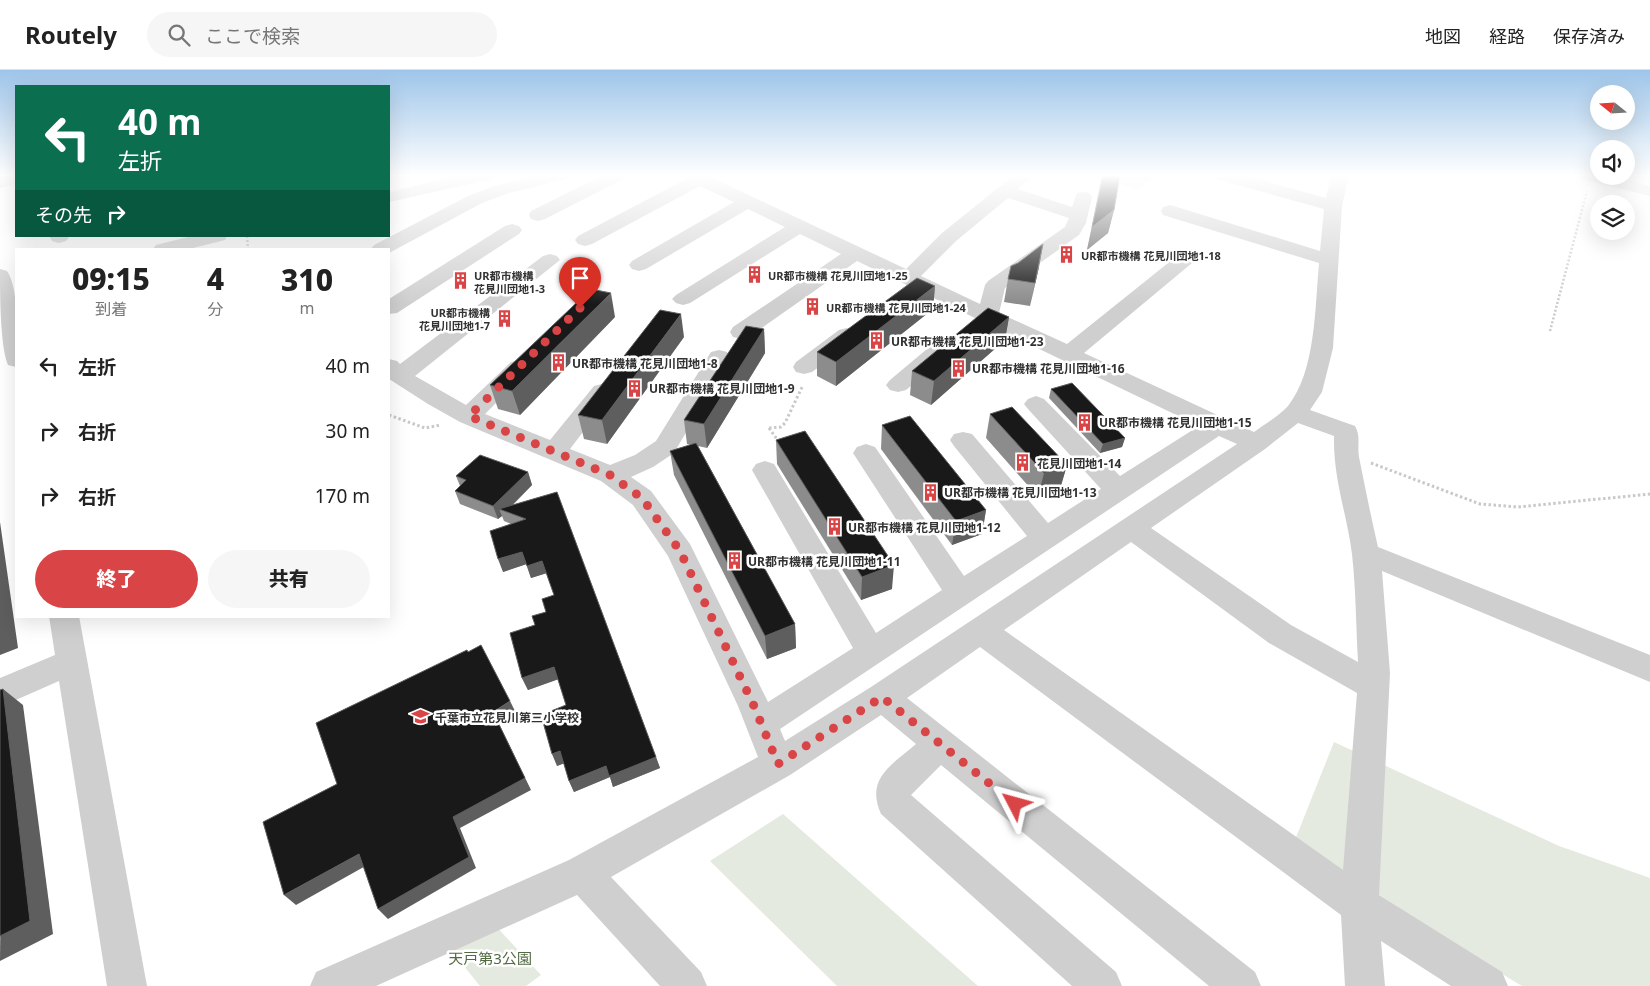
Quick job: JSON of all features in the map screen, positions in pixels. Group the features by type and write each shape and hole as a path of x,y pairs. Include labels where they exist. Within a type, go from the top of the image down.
{"street":[{"path":"383,248 440,218"},
{"path":"585,240 624,218"},
{"path":"639,265 720,218"},
{"path":"781,218 856,253 974,323 1069,354 1256,443"},
{"path":"904,281 963,218"},
{"path":"904,281 949,237 972,218"},
{"path":"898,385 974,323 997,282 1021,268 1072,231 1078,218"},
{"path":"1189,218 1329,260"},
{"path":"330,986 582,873 778,764 882,697 1256,443 1295,412 1310,392 1322,348 1332,218"},
{"path":"683,299 799,226"},
{"path":"390,307 512,230"},
{"path":"167,248 214,237"},
{"path":"741,332 856,253"},
{"path":"550,260 394,371 436,399 456,420 555,451 610,475 642,498 680,551 778,764"},
{"path":"1069,354 1186,260"},
{"path":"5,282 15,353"},
{"path":"805,373 864,322"},
{"path":"456,420 531,355"},
{"path":"610,475 644,460 665,446 719,357"},
{"path":"555,451 615,373"},
{"path":"1036,404 1118,490"},
{"path":"1295,412 1346,432 1346,453 1354,502 1366,553 1374,673 1359,905 1365,986"},
{"path":"761,724 1218,425"},
{"path":"963,440 1045,538"},
{"path":"866,453 960,594"},
{"path":"765,470 871,652"},
{"path":"1131,528 1280,634 1373,686"},
{"path":"1366,553 1650,669"},
{"path":"64,618 127,986"},
{"path":"980,630 1359,905 1488,986"},
{"path":"0,694 73,661"},
{"path":"882,697 1241,986"},
{"path":"940,744 893,786 893,802 1102,986"},
{"path":"582,873 687,986"}],"path":[{"path":"1550,331 1579,218"},
{"path":"781,445 769,428 781,427 785,423 805,373"},
{"path":"390,414 425,428 456,420"},
{"path":"1346,453 1480,504 1518,507 1650,494"}],"green space":[{"path":"1334,742 1559,846 1650,878 1650,986 1522,986 1295,840"},
{"path":"783,814 978,986 837,986 710,861"},
{"name":"天戸第3公園","path":"493,923 541,975 526,986 480,986 447,945"}],"building":[{"path":"1094,218 1104,218 1092,227"},
{"path":"1043,244 1035,283 1008,279 1011,266"},
{"path":"917,278 935,286 836,362 817,352"},
{"path":"591,289 611,293 512,391 490,385"},
{"path":"988,308 1009,317 934,381 912,371"},
{"path":"660,310 681,314 602,420 578,415"},
{"path":"746,326 764,329 704,424 684,420"},
{"path":"1072,383 1125,438 1103,444 1051,389"},
{"path":"1012,407 1067,465 1044,473 990,414"},
{"path":"910,416 986,510 956,521 882,425"},
{"path":"805,431 894,565 862,577 776,440"},
{"name":"UR都市機構 花見川団地1-11","path":"696,443 795,624 765,636 670,451"},
{"path":"480,455 528,472 493,506 455,491 466,480 456,476"},
{"path":"557,492 656,757 609,776 606,766 569,781 560,751 552,754 541,715 566,705 554,667 522,678 510,633 535,625 532,616 546,612 542,599 554,595 542,561 527,566 522,552 498,559 490,531 526,519 499,509"},
{"path":"481,645 510,701 493,712 525,778 453,817 469,857 378,909 359,854 284,895 263,822 337,784 316,723"},
{"path":"3,689 30,921 0,936 0,690"}],"place":[{"name":"UR都市機構 花見川団地1-18","path":"1067,255"},
{"name":"UR都市機構 花見川団地1-25","path":"754,275"},
{"name":"UR都市機構 花見川団地1-3","path":"460,281"},
{"name":"UR都市機構 花見川団地1-24","path":"812,307"},
{"name":"UR都市機構 花見川団地1-7","path":"504,318"},
{"name":"UR都市機構 花見川団地1-23","path":"877,341"},
{"name":"UR都市機構 花見川団地1-8","path":"558,363"},
{"name":"UR都市機構 花見川団地1-16","path":"958,368"},
{"name":"UR都市機構 花見川団地1-9","path":"635,388"},
{"name":"UR都市機構 花見川団地1-15","path":"1085,422"},
{"name":"花見川団地1-14","path":"1023,463"},
{"name":"UR都市機構 花見川団地1-13","path":"930,492"},
{"name":"UR都市機構 花見川団地1-12","path":"834,527"},
{"name":"UR都市機構 花見川団地1-11","path":"734,561"},
{"name":"千葉市立花見川第三小学校","path":"421,717"}],"route":[{"path":"580,308 469,416 610,475 642,498 680,551 754,706 778,764 882,697 1015,804"}]}
